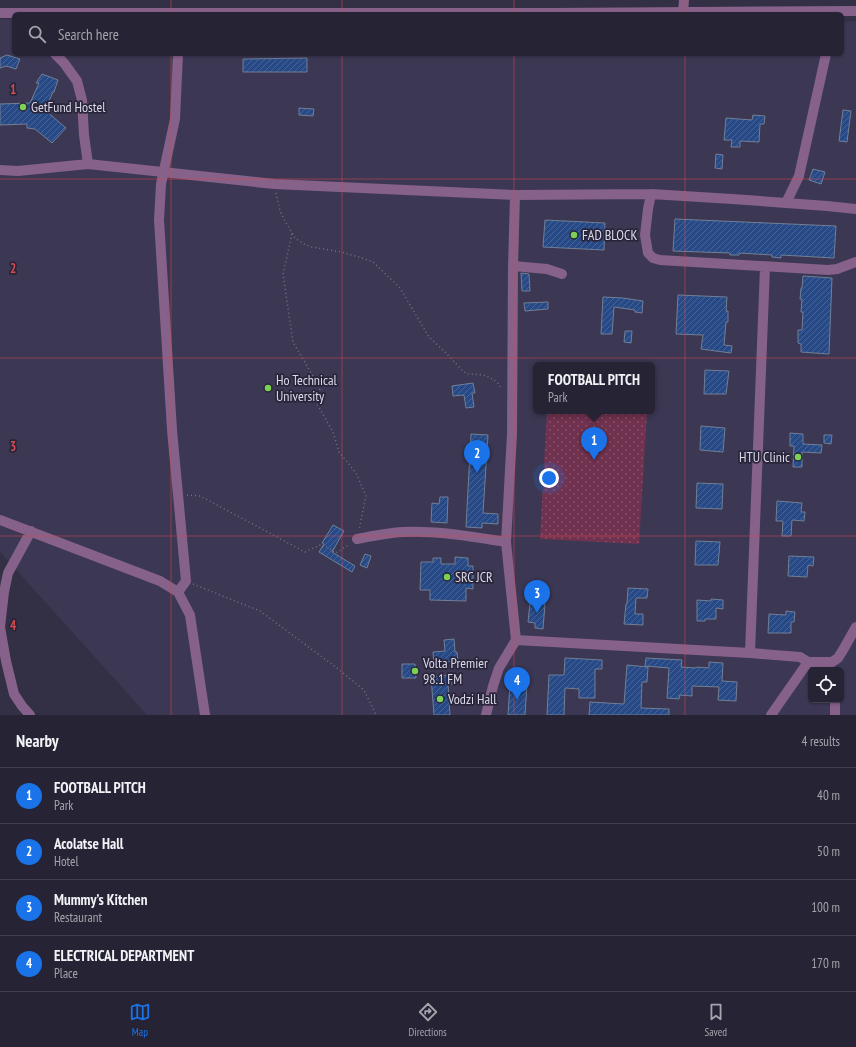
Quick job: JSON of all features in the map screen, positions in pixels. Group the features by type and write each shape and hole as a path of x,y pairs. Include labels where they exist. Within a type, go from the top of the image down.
{"street":[{"path":"683,12 684,0"},
{"path":"844,12 856,11"},
{"path":"0,13 12,13"},
{"path":"57,56 77,81 82,100 84,135 88,164"},
{"path":"178,56 175,119 161,191 160,220 172,430 186,581 178,592"},
{"path":"786,203 799,176 826,56"},
{"path":"0,170 18,171 88,164 274,184 515,195 651,194 856,209"},
{"path":"651,194 645,235 648,253 653,258 660,260 828,270 837,269 856,262"},
{"path":"486,715 499,668 516,640 506,542 512,434 515,195"},
{"path":"513,266 548,269 562,274"},
{"path":"750,653 765,267"},
{"path":"0,520 160,581 178,592 190,615 205,715"},
{"path":"30,715 14,694 0,627 8,573 31,531"},
{"path":"357,539 379,534 416,532 457,534 506,542"},
{"path":"516,640 800,657 814,665 832,662 838,658 856,627"},
{"path":"771,715 814,665"},
{"path":"835,703 835,715"}],"path":[{"path":"274,184 280,211 295,238 312,248 359,256 373,262 400,288 428,337 467,374 483,375 497,382 512,403"},
{"path":"178,498 185,495 200,496 305,552 322,544 336,553 357,539 366,496 356,473 339,452 333,432 317,404 320,388 293,342 282,274 292,234"},
{"path":"186,581 260,611 364,690 376,715"}],"shaded area":[{"name":"Ho Technical University","path":"0,19 12,19 12,56 844,56 844,22 856,21 856,715 147,715 0,552"},
{"path":"547,414 647,414 639,544 540,539"}],"building":[{"path":"7,55 20,59 16,69 6,66 0,68 0,58"},
{"path":"307,58 307,72 243,72 243,59"},
{"name":"GetFund Hostel","path":"42,74 58,80 45,110 66,128 52,143 35,129 27,128 27,124 0,125 0,104 30,103 39,83 36,83"},
{"path":"299,108 314,109 313,116 299,115"},
{"path":"843,110 851,111 847,142 839,141"},
{"path":"753,115 765,116 764,124 760,124 759,142 740,141 740,147 731,147 732,140 724,140 726,118 752,120"},
{"path":"716,154 723,155 722,169 715,168"},
{"path":"813,169 825,172 821,184 809,180"},
{"path":"675,219 836,226 834,258 781,255 781,258 772,257 772,255 739,253 739,255 730,255 730,253 673,251"},
{"name":"FAD BLOCK","path":"545,220 605,223 604,250 543,247"},
{"path":"521,273 529,274 530,291 522,291"},
{"path":"803,276 832,278 829,354 801,352 801,344 798,343 798,330 802,330 803,312 801,312 802,299 800,299"},
{"path":"678,295 727,297 726,311 728,311 728,322 726,322 724,345 732,346 731,353 701,349 703,335 676,334"},
{"path":"603,297 643,301 642,313 635,312 635,310 614,307 612,334 601,334"},
{"path":"548,302 548,309 525,311 524,303"},
{"path":"625,331 632,331 631,343 624,342"},
{"path":"705,370 729,371 726,394 704,394"},
{"path":"473,383 475,393 472,393 474,407 466,408 464,395 453,396 452,386"},
{"path":"701,426 725,428 723,452 700,450"},
{"name":"HTU Clinic","path":"790,433 803,434 803,444 822,445 821,453 802,452 802,467 793,467 794,446 790,446"},
{"path":"471,434 488,435 483,513 498,514 498,524 482,523 482,528 466,527"},
{"path":"824,435 832,435 831,444 824,443"},
{"path":"697,483 723,484 722,509 696,508"},
{"path":"440,497 448,497 447,523 431,522 432,503 439,504"},
{"path":"777,501 802,503 801,512 805,512 804,521 792,520 791,536 782,536 783,521 776,521"},
{"path":"333,525 344,531 332,552 355,566 352,572 319,552 324,544 322,543"},
{"path":"696,541 720,542 718,565 695,565"},
{"path":"365,554 371,556 367,568 360,565"},
{"path":"789,556 814,557 813,566 808,565 807,577 788,576"},
{"name":"SRC JCR","path":"455,557 468,558 468,566 473,566 473,589 466,588 466,601 430,600 430,590 420,590 421,562 433,562 433,558 441,558 441,564 455,564"},
{"path":"628,588 648,589 647,598 636,598 635,614 643,614 643,625 624,624"},
{"path":"711,599 723,600 723,609 716,608 716,619 697,621 697,600 711,601"},
{"path":"530,603 545,604 543,629 535,628 535,623 528,622"},
{"path":"786,611 795,612 794,622 791,622 791,633 768,633 769,614 786,615"},
{"path":"454,639 455,652 457,652 458,661 434,663 433,652 445,651 444,640"},
{"path":"565,658 602,660 602,669 595,669 595,698 579,698 579,689 565,688 564,715 547,715 549,675 564,675"},
{"path":"646,658 682,660 681,667 696,668 709,668 709,662 723,663 722,681 737,682 736,701 718,700 719,687 692,686 692,696 680,695 679,699 667,698 669,668 645,666"},
{"path":"402,664 415,664 416,678 402,678"},
{"path":"627,665 648,667 647,682 642,682 641,708 669,709 669,715 589,715 590,702 624,704"},
{"path":"456,674 456,684 448,684 450,715 434,715 431,677"},
{"path":"510,683 527,684 525,715 508,715"}],"place":[{"name":"GetFund Hostel","path":"23,107"},
{"name":"FAD BLOCK","path":"574,235"},
{"name":"Ho Technical University","path":"268,388"},
{"name":"HTU Clinic","path":"798,457"},
{"name":"FOOTBALL PITCH","path":"594,460"},
{"name":"Acolatse Hall","path":"477,473"},
{"name":"SRC JCR","path":"447,577"},
{"name":"Mummy’s Kitchen","path":"537,613"},
{"name":"Volta Premier 98.1 FM","path":"415,671"},
{"name":"Vodzi Hall","path":"440,699"},
{"name":"ELECTRICAL DEPARTMENT","path":"517,700"}]}
